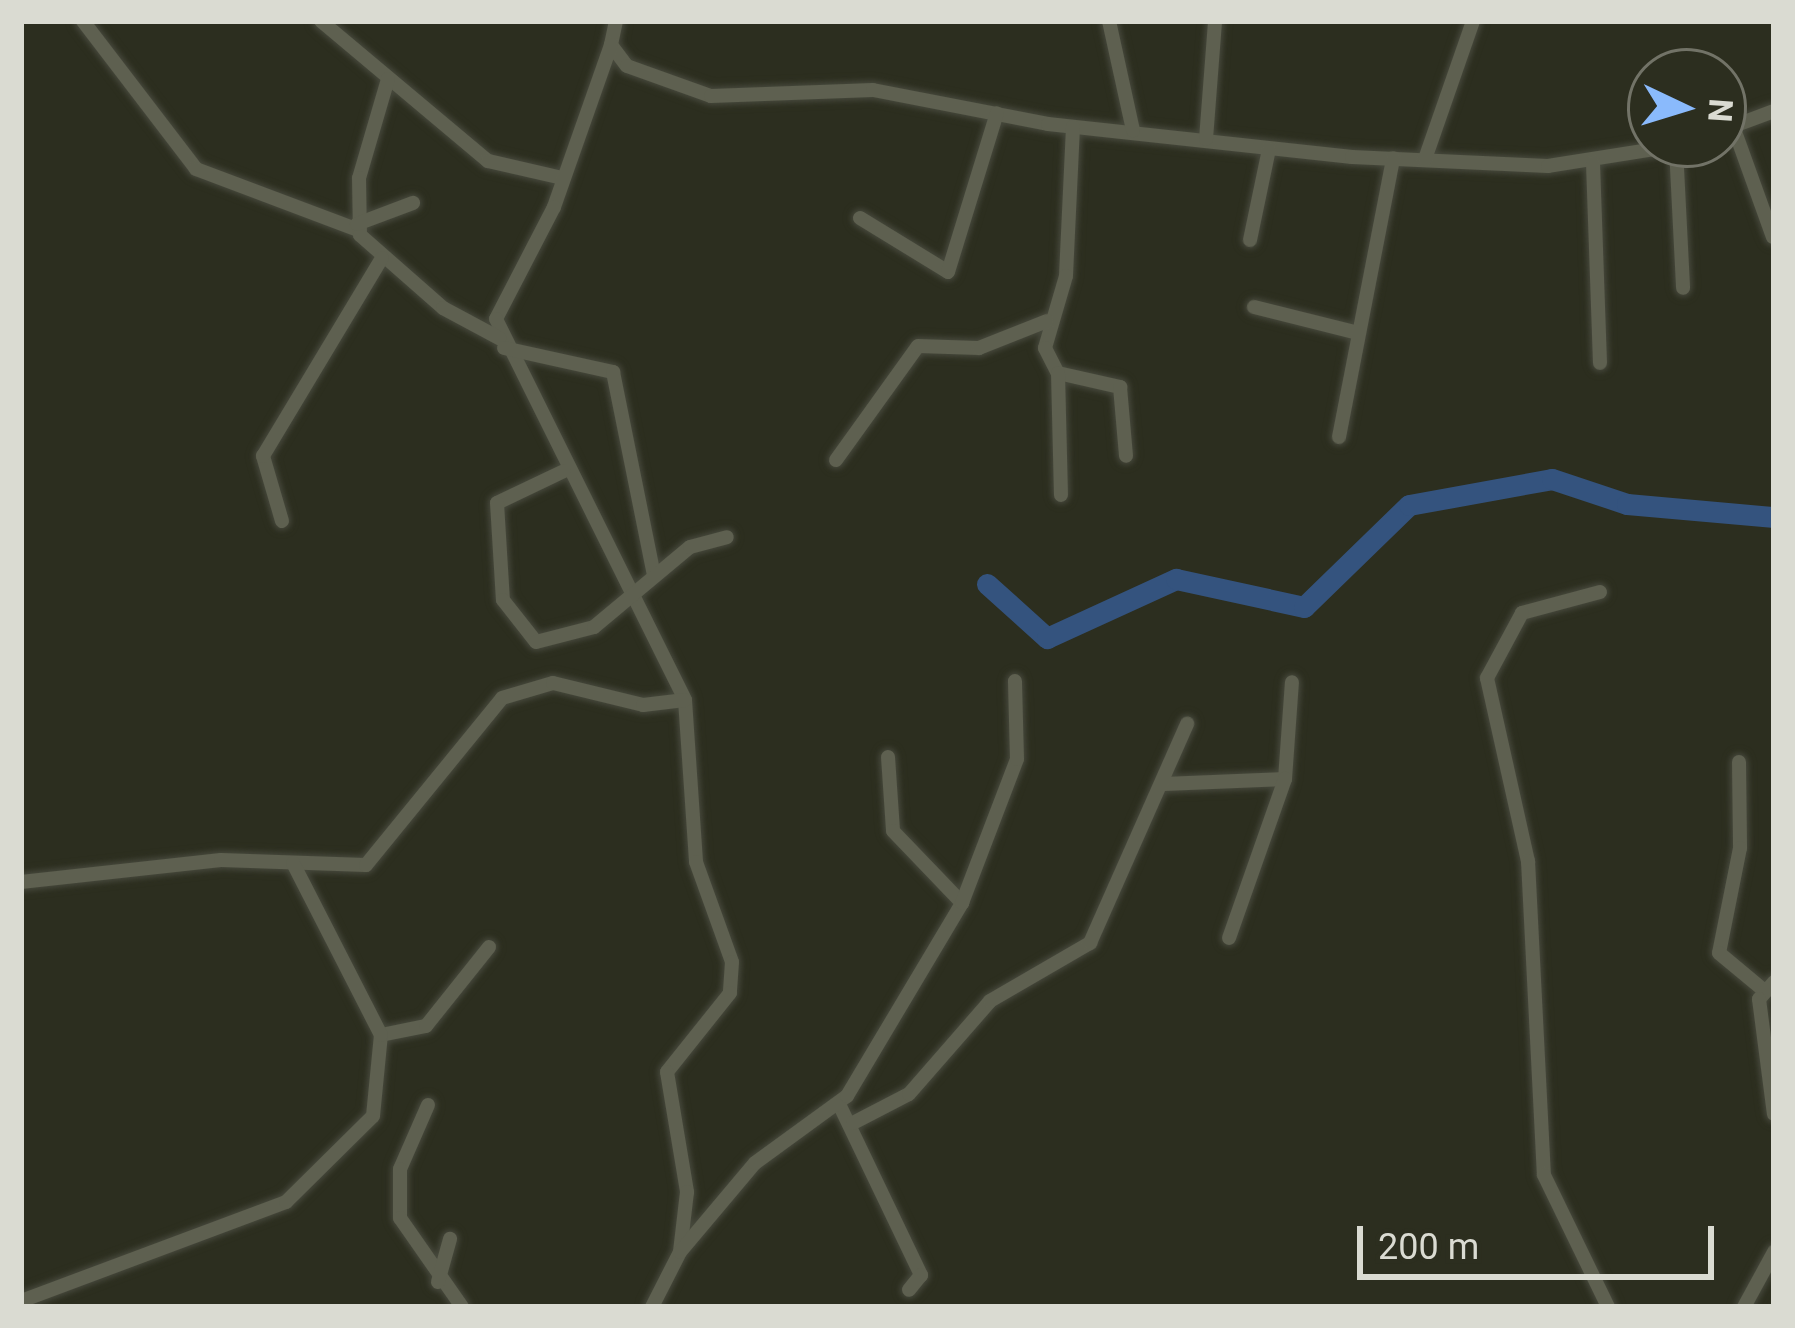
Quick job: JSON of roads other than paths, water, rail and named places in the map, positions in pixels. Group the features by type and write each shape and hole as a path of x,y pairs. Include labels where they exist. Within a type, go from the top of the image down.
{"street":[{"path":"83,21 196,169 357,227 382,258 502,343 613,372 654,575"},
{"path":"321,21 488,160 562,178"},
{"path":"616,21 562,178 499,304 502,343 565,470 637,590 685,700 696,862 732,980 667,1072 685,1156 680,1252"},
{"path":"1109,21 1133,130"},
{"path":"1206,139 1215,21"},
{"path":"1425,159 1473,21"},
{"path":"611,44 626,66 711,96 856,88 1073,127 1133,130 1269,149 1393,158 1593,163 1627,156"},
{"path":"357,227 388,79"},
{"path":"860,218 948,272 998,112"},
{"path":"1061,494 1058,373 1047,321 1066,275 1073,127"},
{"path":"1250,240 1269,149"},
{"path":"1339,437 1354,332 1379,265 1393,158"},
{"path":"1593,163 1600,363"},
{"path":"1681,168 1683,287"},
{"path":"1745,168 1773,237"},
{"path":"357,227 413,203"},
{"path":"282,521 263,456 382,258"},
{"path":"1254,307 1354,332"},
{"path":"836,460 918,346 980,348 1047,321"},
{"path":"1058,373 1120,387 1126,456"},
{"path":"565,470 497,503 511,619 536,642 557,644 654,575 727,537"},
{"path":"1600,592 1522,613 1487,678 1528,861 1544,1175 1608,1307"},
{"path":"652,1307 680,1252 755,1163 839,1104 962,903 1017,759 1015,681"},
{"path":"1229,938 1285,779 1292,682"},
{"path":"21,882 372,862 491,707 520,691 553,683 643,706 685,700"},
{"path":"854,1123 909,1094 990,1001 1090,943 1166,784 1187,724"},
{"path":"888,757 892,831 962,903"},
{"path":"1739,763 1740,848 1719,953 1767,985 1774,1114"},
{"path":"1166,784 1285,779"},
{"path":"21,1301 292,1198 373,1116 381,1035 293,863"},
{"path":"381,1035 426,1026 489,947"},
{"path":"839,1104 854,1123 921,1275 909,1290"},
{"path":"428,1105 397,1199 438,1282 462,1307"},
{"path":"438,1282 450,1239"},
{"path":"1744,1307 1774,1252"}],"waterway":[{"path":"987,584 1047,638 1176,579 1304,607 1409,505 1552,479 1627,504 1774,517"}]}
